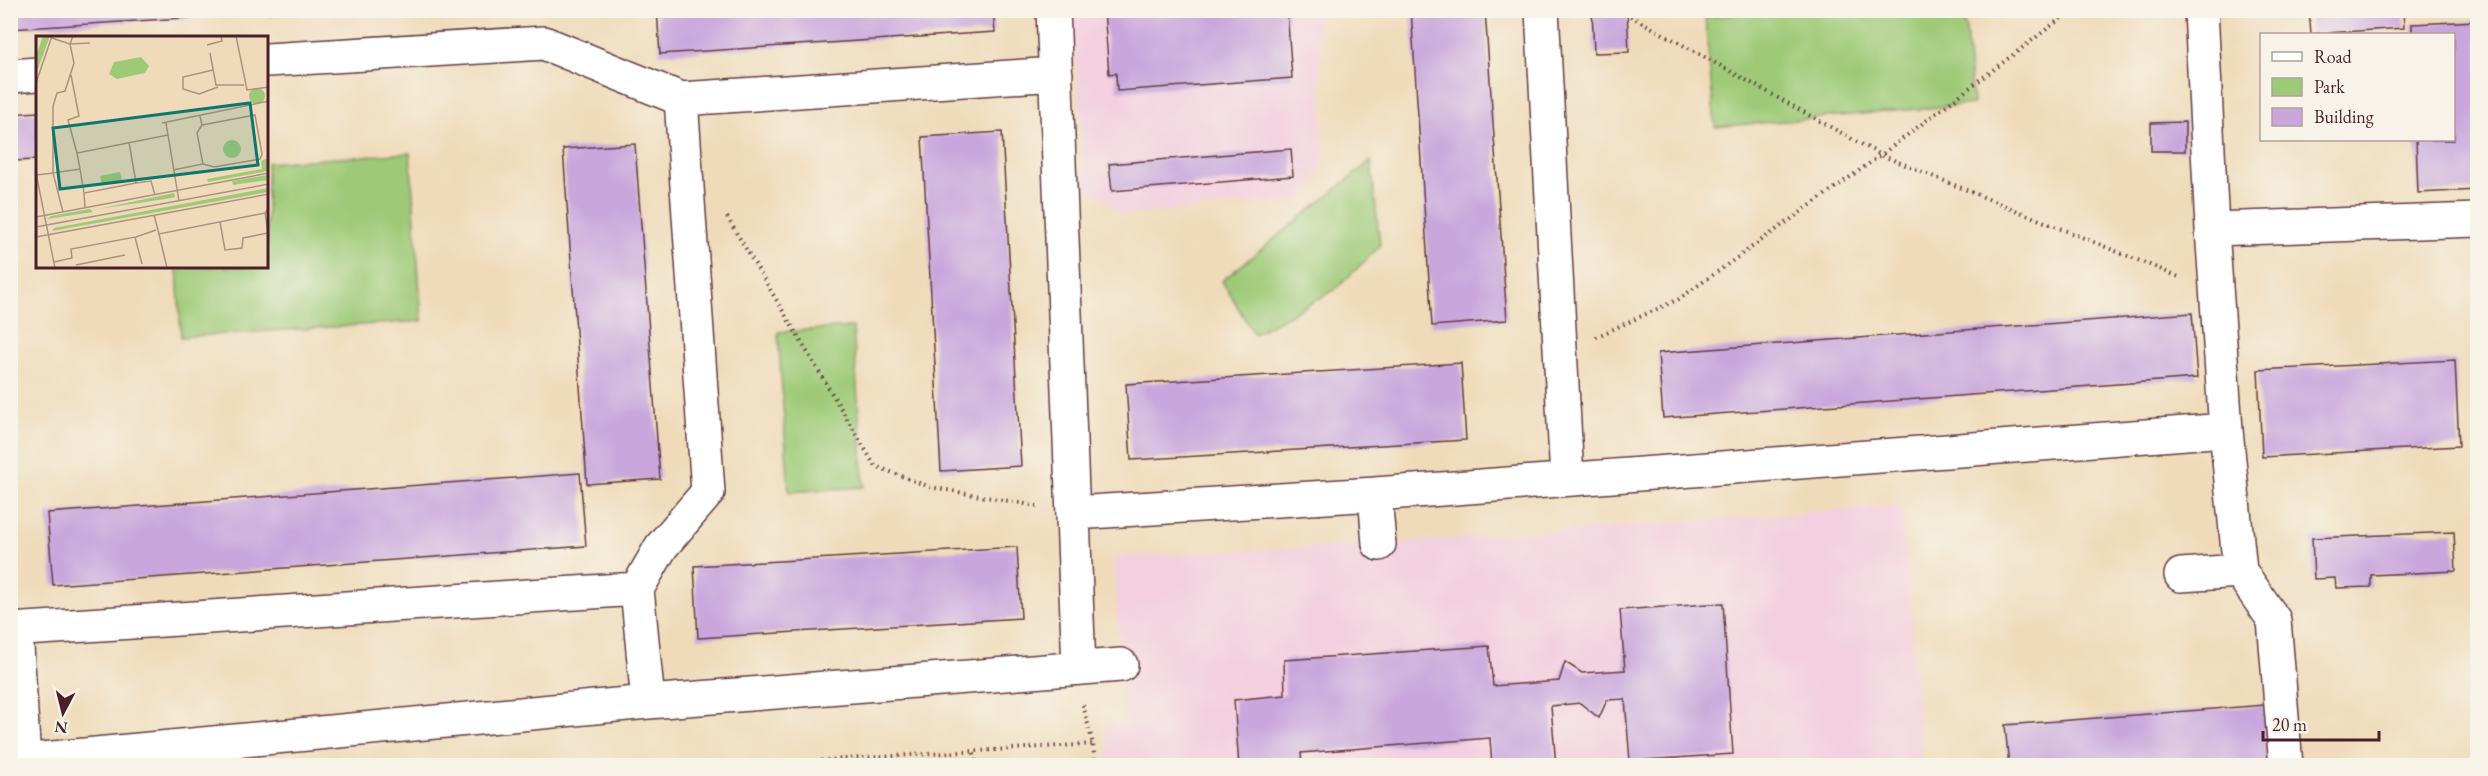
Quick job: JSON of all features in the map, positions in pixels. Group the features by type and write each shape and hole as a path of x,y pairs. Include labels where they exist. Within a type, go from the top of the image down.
{"lane":[{"path":"1053,10 1079,668"},
{"path":"1542,10 1568,479"},
{"path":"2200,10 2226,430 2240,571 2274,620 2286,765"},
{"path":"268,60 544,43 681,99 1056,74"},
{"path":"10,76 36,74"},
{"path":"648,702 637,589 661,547 708,492 681,99"},
{"path":"2212,229 2478,220"},
{"path":"1074,513 1375,494 2226,430"},
{"path":"1375,494 1379,544"},
{"path":"2181,575 2240,571"},
{"path":"637,589 13,630 17,762 648,702 1121,665"}],"path":[{"path":"1620,10 1881,155 2218,293"},
{"path":"1560,354 1678,299 1881,155 2072,10"},
{"path":"720,207 875,466 930,487 1074,513"},
{"path":"1079,668 1084,710 1093,744 1095,765"},
{"path":"731,765 974,753 1093,744"},
{"path":"974,753 975,765"}],"shaded area":[{"path":"1072,11 1318,11 1324,164 1302,200 1122,215 1085,186"},
{"path":"1902,506 1922,765 1109,766 1106,725 1125,722 1113,557 1379,544"}],"green space":[{"path":"1782,10 1964,11 1973,104 1715,127 1705,17"},
{"path":"410,153 422,321 181,337 177,268 268,268 268,163"},
{"path":"1371,161 1380,246 1335,290 1254,334 1222,281"},
{"path":"853,327 864,487 789,492 778,332"}],"building":[{"path":"10,10 278,10 278,12 10,29"},
{"path":"657,10 993,10 995,32 660,54"},
{"path":"1104,10 1287,10 1292,78 1117,91 1116,73 1109,74"},
{"path":"1411,10 1485,10 1507,320 1432,326"},
{"path":"1592,10 1627,10 1629,52 1594,53"},
{"path":"2309,10 2403,10 2404,28 2311,33"},
{"path":"2478,21 2478,190 2418,193 2416,141 2455,141 2455,33 2412,33 2412,24"},
{"path":"36,112 36,160 10,161 10,114"},
{"path":"2185,122 2185,151 2151,151 2151,123"},
{"path":"1002,132 1021,466 941,471 922,137"},
{"path":"635,144 660,479 587,484 563,149"},
{"path":"1291,149 1293,176 1112,191 1109,164"},
{"path":"2192,313 2197,378 1663,418 1658,353"},
{"path":"2455,360 2459,446 2262,457 2258,370"},
{"path":"1461,363 1466,440 1131,460 1126,384"},
{"path":"580,473 586,546 53,585 47,513"},
{"path":"2454,532 2456,571 2371,575 2371,587 2336,588 2335,578 2314,579 2312,538"},
{"path":"1017,547 1021,618 698,638 694,566"},
{"path":"1723,603 1733,754 1630,761 1625,699 1607,700 1599,718 1580,703 1551,706 1556,766 1492,766 1490,738 1301,753 1302,766 1239,766 1234,700 1285,695 1284,660 1489,646 1493,686 1559,681 1565,662 1582,673 1625,670 1620,610"},
{"path":"2265,705 2269,766 2009,766 2005,725"}]}
